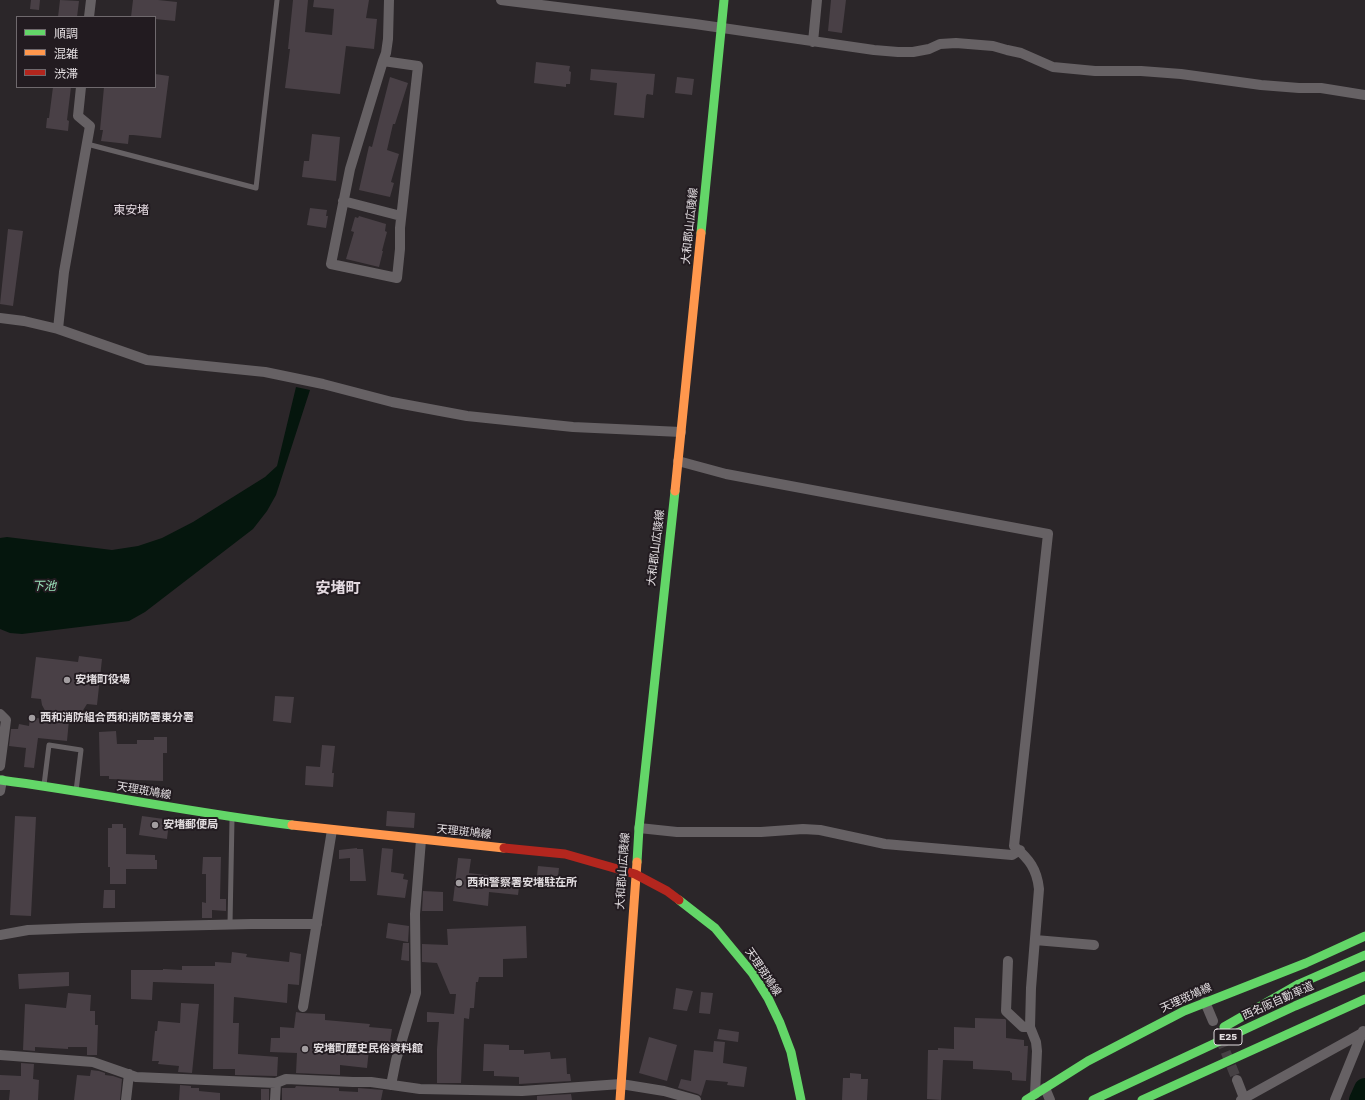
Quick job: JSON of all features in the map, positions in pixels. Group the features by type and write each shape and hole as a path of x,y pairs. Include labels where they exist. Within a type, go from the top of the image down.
{"main road":[{"name":"大和郡山広陵線","path":"620,1100 639,828 682,432 724,0"},
{"name":"天理斑鳩線","path":"1,780 76,791 232,818 421,840 565,854 635,874 666,891 709,923 753,974 768,998 780,1023 791,1052 801,1100"},
{"name":"天理斑鳩線","path":"1031,1098 1088,1061 1184,1011 1306,963 1365,936"},
{"path":"1216,1025 1299,984 1365,955"},
{"name":"西名阪自動車道","path":"1093,1100 1295,1006 1365,976"},
{"name":"E25","path":"1142,1100 1365,999"},
{"path":"1117,1088 1198,1042"}],"street":[{"path":"89,16 91,0"},
{"path":"383,61 418,66 401,216 397,278 331,264 350,169 383,61 386,53 389,0"},
{"path":"502,0 536,2 813,42 898,52 913,52 948,43 963,43 993,46 1020,54 1053,67 1096,71 1181,74 1262,85 1321,88 1365,95"},
{"path":"813,42 817,0"},
{"path":"58,329 64,272 90,126 78,116 81,88"},
{"path":"343,201 401,216"},
{"path":"0,318 24,321 58,329 148,360 265,372 323,384 392,402 468,416 573,427 682,432"},
{"path":"678,461 726,474 754,478 805,490 1048,534 1014,846 1020,850 1032,865 1038,879 1039,889 1031,988 1030,1027 1036,1042 1037,1051 1031,1098"},
{"path":"0,714 6,720 0,766"},
{"path":"0,792 1,780"},
{"path":"639,828 677,832 761,832 803,829 820,830 886,844 1012,855 1020,850"},
{"path":"303,1007 332,830"},
{"path":"391,1085 396,1060 416,993 415,914 421,840"},
{"path":"0,935 35,930 230,924 317,924"},
{"path":"1035,940 1094,945"},
{"path":"1008,961 1006,1011 1023,1027 1030,1027"},
{"path":"1205,1002 1216,1025"},
{"path":"1237,1080 1242,1099 1364,1031"},
{"path":"1335,1100 1364,1031"},
{"path":"0,1055 94,1062 136,1077 276,1084 286,1079 371,1082 420,1089 522,1090 621,1084 664,1091 696,1100"},
{"path":"126,1100 129,1074"},
{"path":"275,1100 276,1084"},
{"path":"1045,1088 1050,1100"}],"lane":[{"path":"87,144 256,188 277,0"},
{"path":"44,786 49,746 81,750 76,791"},
{"path":"230,924 232,818"}],"water":[{"name":"下池","path":"296,387 310,390 276,495 267,511 253,529 145,612 129,621 22,634 10,633 0,629 0,538 7,537 112,550 138,546 162,538 193,522 265,477 277,466"}],"building":[{"path":"31,0 40,0 39,10 30,9"},
{"path":"60,0 79,1 77,16 58,16"},
{"path":"133,0 177,2 175,21 156,19 156,16 131,16"},
{"path":"293,0 308,0 305,32 332,35 334,9 313,7 314,0 369,0 366,18 377,19 374,49 346,46 340,94 285,88 290,49 288,49"},
{"path":"831,0 846,0 842,33 828,31"},
{"path":"536,62 570,66 570,84 566,84 566,87 534,83"},
{"path":"591,69 655,74 653,95 647,94 646,96 644,118 614,115 617,83 590,80"},
{"path":"156,74 169,76 161,138 129,135 128,144 101,141 103,130 100,130 104,88 156,88"},
{"path":"390,77 408,83 395,124 393,124 387,150 399,154 391,182 394,183 390,197 359,190 369,146 372,147"},
{"path":"677,77 694,79 692,95 675,93"},
{"path":"53,88 71,88 67,120 69,121 68,131 46,128 47,118 49,118"},
{"path":"312,134 340,137 336,181 302,177 304,161 309,161"},
{"path":"310,208 327,210 326,216 328,216 326,228 307,225"},
{"path":"359,216 386,224 385,231 387,232 379,267 346,259 354,232 351,231 355,217 358,218"},
{"path":"8,229 23,231 13,306 0,304"},
{"name":"安堵町役場","path":"79,656 102,659 97,705 87,704 80,715 69,720 67,741 38,738 34,768 24,767 26,748 9,746 11,729 18,729 19,724 29,726 30,717 50,720 42,705 41,699 31,698 36,657 78,662"},
{"path":"275,696 294,697 291,723 273,721"},
{"path":"116,731 117,744 137,744 137,740 154,740 154,737 167,737 167,753 163,753 163,781 109,779 109,776 100,776 99,732"},
{"path":"322,745 335,746 332,773 334,773 333,787 305,785 306,766 320,767"},
{"path":"387,811 415,813 414,828 386,826"},
{"path":"15,816 36,817 31,916 10,915"},
{"name":"安堵郵便局","path":"142,816 164,819 164,822 169,822 167,839 139,835"},
{"path":"112,824 123,824 123,828 126,828 126,854 155,855 155,860 157,860 157,869 126,869 126,884 110,884 110,867 108,867 108,828 112,828"},
{"path":"357,848 363,849 366,881 350,881 350,858 339,859 339,850"},
{"path":"382,848 393,849 391,872 404,874 403,879 408,880 405,898 377,895"},
{"path":"203,857 221,857 220,899 226,899 226,911 212,910 212,918 202,918 202,902 206,903 206,874 202,874"},
{"path":"458,858 471,859 469,873 520,879 518,895 489,892 488,906 453,901"},
{"path":"538,866 559,868 557,887 536,885"},
{"path":"104,890 115,890 115,908 103,908"},
{"path":"423,891 443,892 443,911 422,911"},
{"path":"388,923 409,926 408,942 386,938"},
{"path":"526,926 527,958 503,959 503,977 479,977 478,982 476,982 474,1008 470,1008 469,1019 464,1018 461,1083 437,1083 439,1022 427,1022 427,1012 454,1014 456,994 450,994 437,963 422,962 422,944 448,945 447,929"},
{"path":"403,943 409,943 409,961 401,960"},
{"path":"232,952 247,954 246,957 289,962 290,952 301,954 299,985 288,984 287,1003 234,997 233,1023 239,1023 238,1054 278,1057 277,1076 235,1075 235,1069 213,1069 214,984 153,982 152,1000 131,999 131,970 182,970 182,966 215,966 215,962 231,963"},
{"path":"69,972 69,986 19,989 18,974"},
{"path":"676,988 693,991 687,1011 673,1009"},
{"path":"701,992 713,993 710,1014 699,1013"},
{"path":"68,993 91,995 90,1011 95,1011 95,1025 98,1025 97,1055 87,1055 87,1047 68,1047 68,1049 35,1047 35,1051 23,1050 25,1004 66,1008"},
{"path":"181,1003 199,1004 192,1073 178,1072 179,1066 158,1064 159,1061 152,1061 155,1031 157,1031 158,1021 180,1023"},
{"path":"296,1012 325,1014 325,1020 370,1024 369,1027 392,1029 390,1042 370,1040 367,1068 340,1065 340,1075 296,1073 297,1053 270,1052 271,1038 280,1038 280,1027 294,1028"},
{"path":"975,1018 1005,1019 1006,1038 1024,1040 1024,1046 1028,1046 1026,1081 1012,1080 1012,1073 1010,1071 973,1069 973,1061 943,1060 941,1100 927,1099 928,1050 938,1050 938,1048 954,1049 954,1027 975,1028"},
{"path":"719,1029 739,1032 738,1042 717,1039"},
{"path":"649,1037 677,1045 667,1081 639,1073"},
{"path":"714,1041 725,1042 723,1063 747,1067 744,1087 727,1085 728,1082 706,1080 701,1096 678,1088 681,1079 691,1081 694,1050 713,1052"},
{"path":"484,1044 509,1045 509,1050 524,1050 524,1054 550,1052 551,1059 566,1058 567,1074 570,1074 571,1081 519,1084 519,1077 494,1076 494,1071 483,1071"},
{"path":"21,1063 34,1064 33,1079 39,1080 38,1100 9,1100 10,1090 0,1090 0,1075 21,1076"},
{"path":"91,1070 99,1071 105,1073 105,1075 122,1079 120,1100 74,1100 77,1075 90,1076"},
{"path":"850,1073 861,1074 861,1079 868,1079 867,1100 842,1100 843,1078 850,1078"},
{"path":"180,1085 191,1086 191,1088 199,1088 199,1091 220,1093 220,1100 179,1100"},
{"path":"296,1086 339,1088 339,1091 358,1092 358,1088 383,1090 381,1100 282,1100 282,1088 295,1088"},
{"path":"261,1089 269,1089 269,1100 261,1100"},
{"path":"571,1094 572,1100 537,1100 537,1096"}],"waterway":[{"path":"1360,1100 1365,1089"}],"tunnel":[{"path":"1220,1038 1237,1080"}],"traffic: fast":[{"path":"701,233 724,0"},
{"path":"637,862 639,828 675,491"},
{"path":"0,780 219,815 292,825"},
{"path":"679,900 715,928 753,974 768,998 780,1023 791,1052 801,1100"},
{"path":"1026,1100 1088,1061 1184,1011 1306,963 1365,936"},
{"path":"1224,1027 1299,984 1365,955"},
{"path":"1093,1100 1295,1006 1365,976"},
{"path":"1142,1100 1365,999"}],"traffic: slow":[{"path":"675,491 701,233"},
{"path":"292,825 504,848"},
{"path":"620,1100 637,862"}],"traffic: jam":[{"path":"504,848 565,854 635,874 667,891 679,900"}],"place":[{"name":"安堵町役場","path":"67,680"},
{"name":"西和消防組合西和消防署東分署","path":"32,718"},
{"name":"安堵郵便局","path":"155,825"},
{"name":"西和警察署安堵駐在所","path":"459,883"},
{"name":"安堵町歴史民俗資料館","path":"305,1049"}],"district":[{"name":"東安堵","path":"131,210"},
{"name":"安堵町","path":"338,589"}]}
